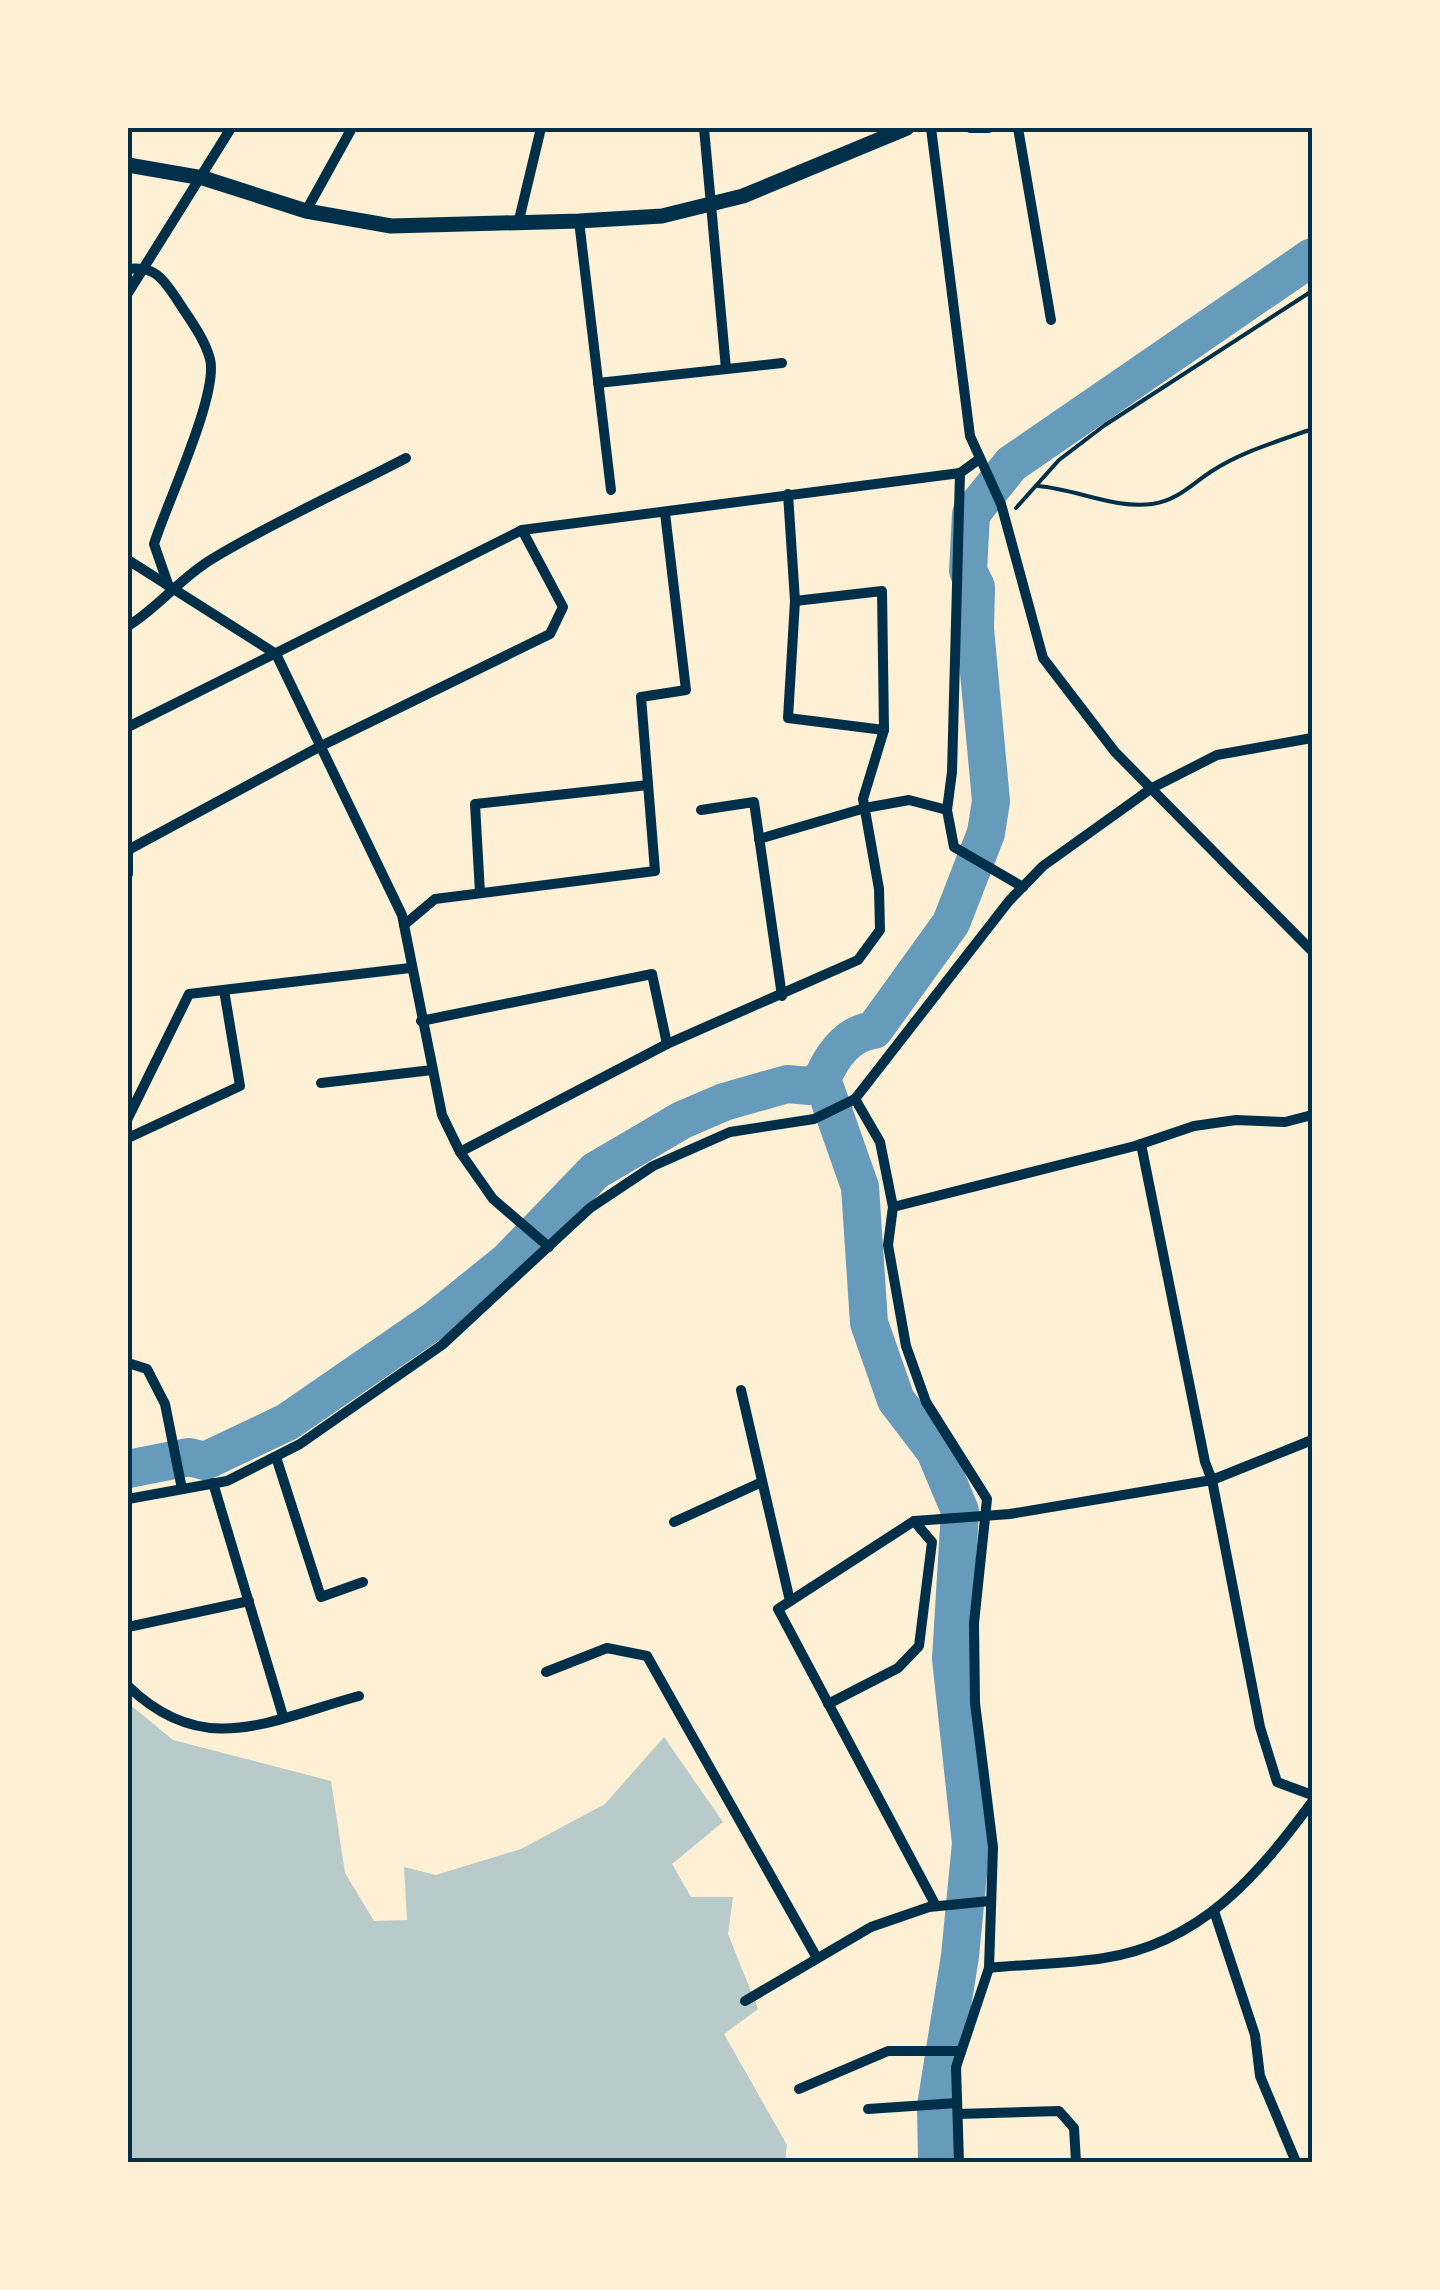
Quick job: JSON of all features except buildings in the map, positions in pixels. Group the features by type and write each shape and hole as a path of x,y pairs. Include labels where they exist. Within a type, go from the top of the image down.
{"main road":[{"path":"128,165 203,178 306,210 392,226 518,224 662,216 742,196 907,128"}],"street":[{"path":"128,293 232,128"},
{"path":"306,210 352,128"},
{"path":"518,224 541,128"},
{"path":"704,128 726,370"},
{"path":"932,128 962,388 981,466 1006,519 1043,658 1115,752 1312,951"},
{"path":"970,128 989,128"},
{"path":"1018,128 1051,320"},
{"path":"579,221 611,490"},
{"path":"128,269 144,267 161,276 196,330 211,363 195,438 154,544 169,588"},
{"path":"598,383 782,363"},
{"path":"128,626 158,608 169,588 212,559 406,458"},
{"path":"128,727 522,530 960,473 981,466"},
{"path":"960,473 952,772 947,810 954,846 1022,887"},
{"path":"788,494 795,601 788,718 884,730"},
{"path":"404,925 435,899 654,871 641,698 686,690 666,512"},
{"path":"128,874 128,849 320,747 550,634 563,607 522,530"},
{"path":"128,560 276,654 404,925 442,1115 460,1152 493,1199 549,1248"},
{"path":"460,1152 667,1044 858,960 880,930 879,889 863,799 884,730 882,591 795,601"},
{"path":"128,1499 213,1483 276,1457 442,1345 590,1208 653,1166 730,1132 814,1119 855,1099 1022,887 1043,866 1152,788 1217,755 1312,738"},
{"path":"480,893 475,804 648,785"},
{"path":"760,838 864,808 910,800 947,810"},
{"path":"701,810 754,802 782,996"},
{"path":"128,1118 188,994 410,968"},
{"path":"421,1021 652,974 667,1044"},
{"path":"128,1138 240,1086 224,990"},
{"path":"321,1083 432,1070"},
{"path":"855,1099 880,1142 893,1207 888,1245 906,1346 926,1402 987,1499 974,1623 975,1703 993,1847 989,1968 956,2051 954,2106 959,2162"},
{"path":"893,1207 1141,1144 1194,1126 1236,1120 1286,1122 1312,1115"},
{"path":"989,1968 1106,1958 1160,1944 1215,1914 1262,1870 1312,1799 1277,1782 1260,1728 1141,1144"},
{"path":"128,1363 146,1369 165,1404 182,1489"},
{"path":"741,1390 790,1602"},
{"path":"936,1906 778,1609 914,1521 1010,1514 1212,1480 1312,1440"},
{"path":"276,1457 321,1597 364,1582"},
{"path":"674,1522 762,1482"},
{"path":"213,1483 284,1716"},
{"path":"828,1704 898,1668 920,1646 932,1542 914,1521"},
{"path":"128,1627 249,1601"},
{"path":"546,1672 607,1648 648,1656 818,1958"},
{"path":"128,1686 152,1709 193,1728 224,1732 359,1696"},
{"path":"745,2000 871,1927 936,1906 990,1900"},
{"path":"1215,1914 1255,2034 1260,2076 1296,2162"},
{"path":"800,2089 888,2051 956,2051"},
{"path":"868,2108 927,2104 1059,2111 1074,2128 1076,2162"}],"path":[{"path":"1006,519 1059,460 1312,290"},
{"path":"1036,486 1124,504 1155,504 1186,492 1211,471 1246,453 1312,428"}],"shaded area":[{"path":"128,1703 173,1740 331,1781 345,1873 374,1921 407,1920 404,1867 436,1875 521,1849 605,1804 664,1737 723,1822 672,1864 691,1897 733,1897 728,1934 758,2009 724,2034 787,2145 785,2162 128,2162"}],"waterway":[{"path":"937,2162 936,2106 960,1956 971,1843 951,1659 960,1511 935,1451 896,1400 869,1323 860,1187 822,1079 842,1047 856,1036 874,1030 951,923 986,833 991,801 975,629 976,587 968,571 971,514 1011,464 1312,257"},
{"path":"128,1469 189,1457 205,1461 287,1422 435,1320 508,1261 595,1171 682,1120 724,1102 787,1084 810,1086 822,1079"}]}
